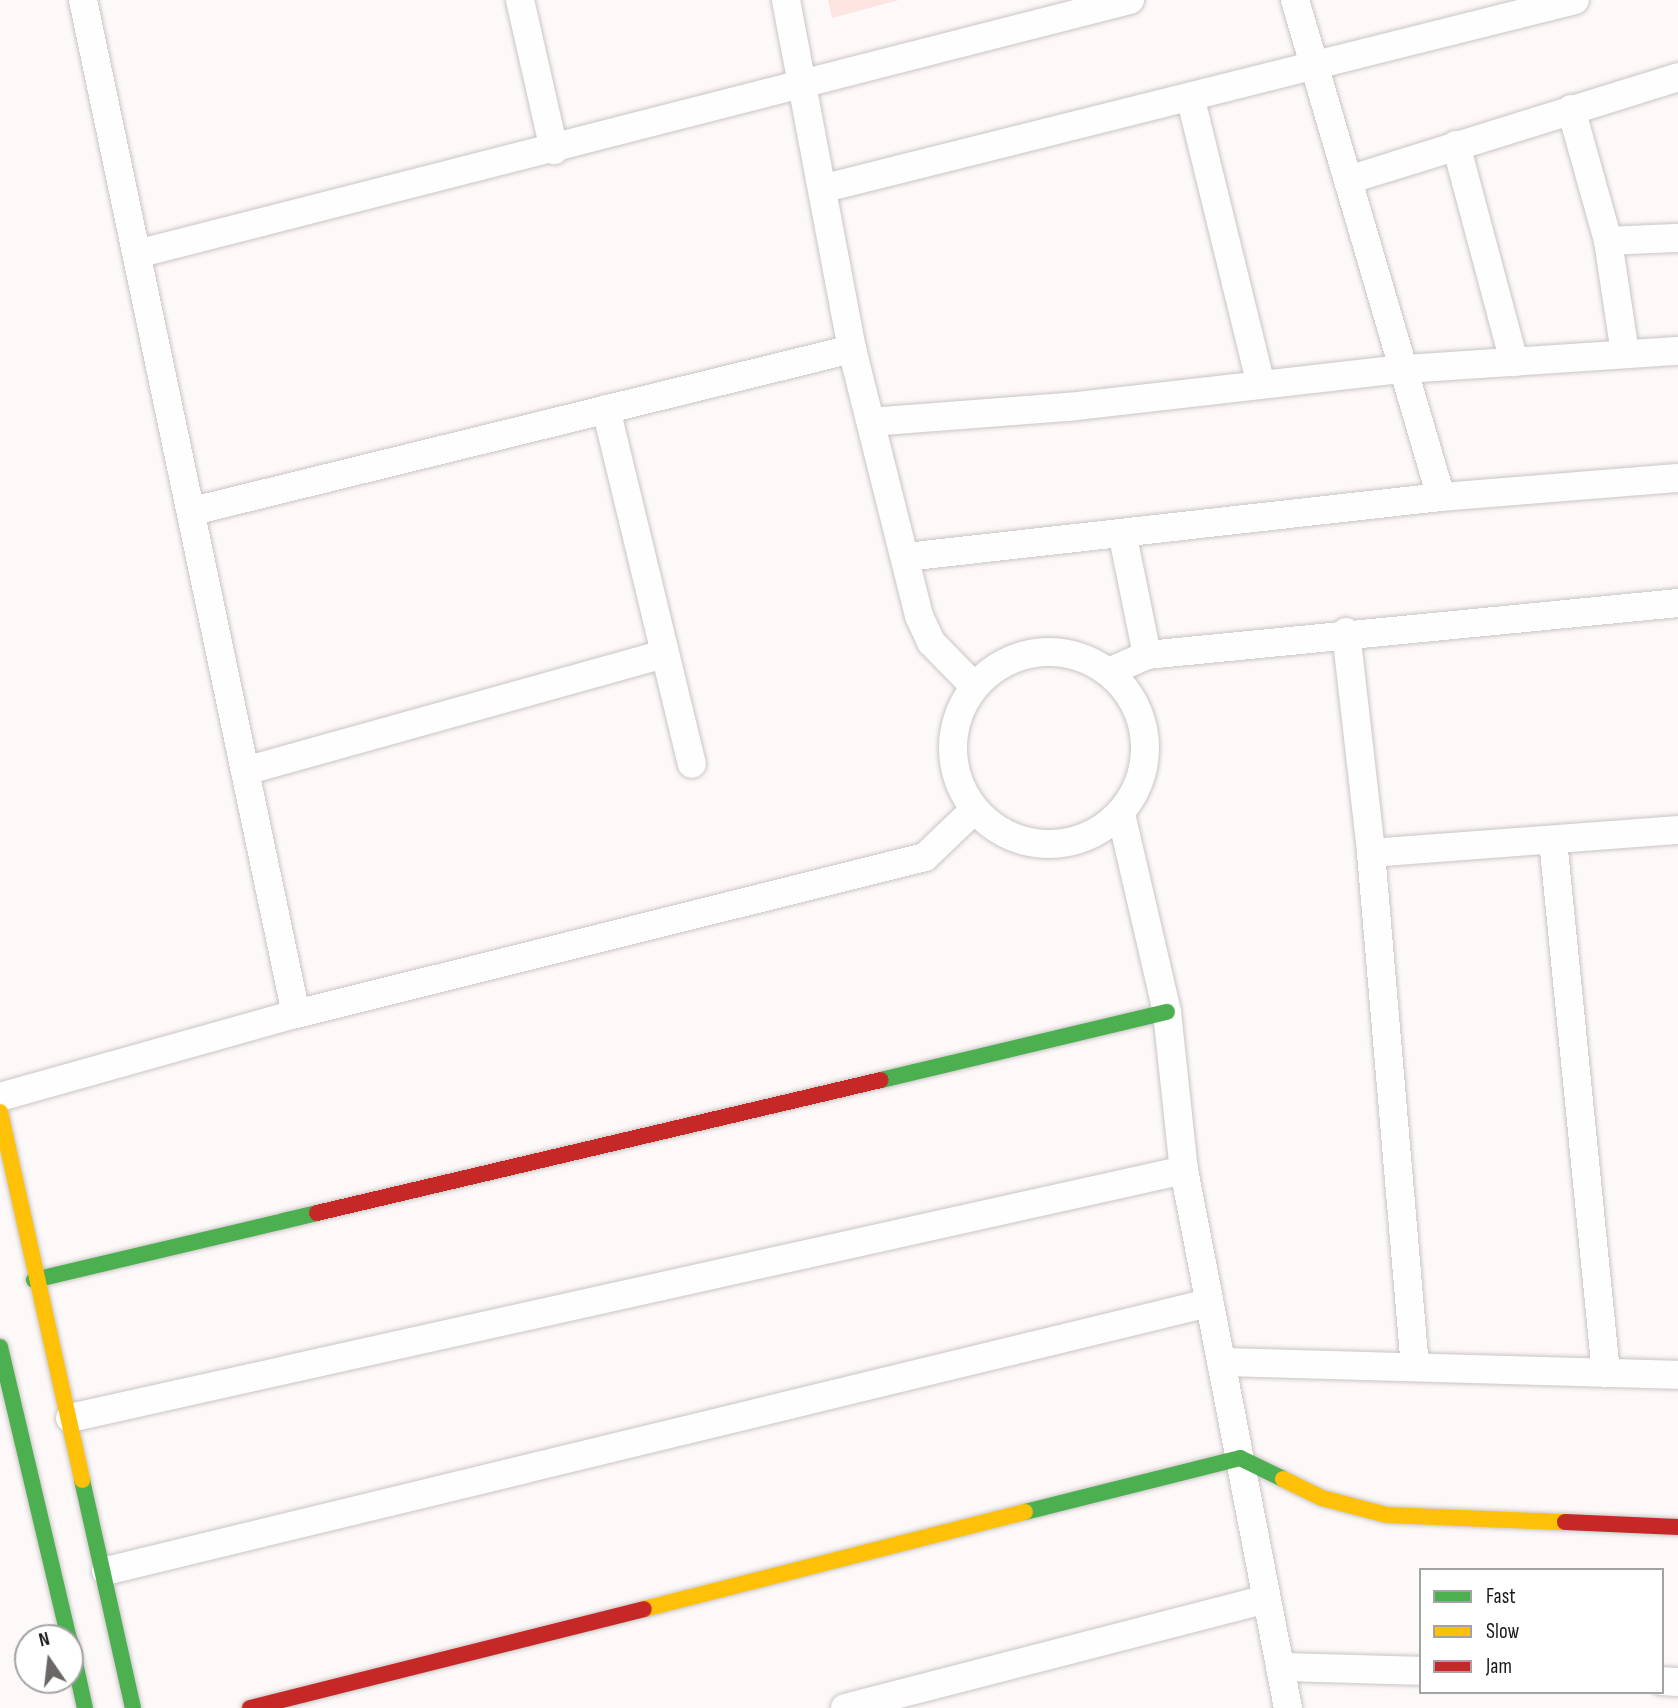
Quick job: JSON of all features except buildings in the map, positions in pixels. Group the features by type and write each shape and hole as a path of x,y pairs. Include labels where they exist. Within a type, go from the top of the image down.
{"street":[{"path":"83,0 296,1014"},
{"path":"520,0 554,150"},
{"path":"786,0 825,188 852,349 906,557 931,642 974,686"},
{"path":"137,254 554,150 1130,0"},
{"path":"1295,0 1441,497"},
{"path":"825,188 1315,69 1575,0"},
{"path":"1348,180 1678,78"},
{"path":"1191,100 1261,385"},
{"path":"1571,109 1608,241 1625,354"},
{"path":"1456,145 1514,362"},
{"path":"1608,241 1678,238"},
{"path":"192,511 852,349"},
{"path":"870,422 1404,369 1678,351"},
{"path":"606,409 663,654 692,764"},
{"path":"906,557 1123,537 1441,497 1678,478"},
{"path":"1123,537 1147,655"},
{"path":"1110,672 1147,655 1346,632 1678,603"},
{"path":"1346,632 1371,853 1415,1367"},
{"path":"1032,653 1065,653 1110,672 1139,711 1146,743 1142,775 1121,814 1077,841 1045,845 1015,839 973,811 954,772 951,741 974,686 1001,663 1032,653"},
{"path":"245,771 663,654"},
{"path":"0,1097 296,1014 925,857 973,811"},
{"path":"1121,814 1167,1012 1184,1170 1287,1708"},
{"path":"1371,853 1678,830"},
{"path":"1553,840 1606,1373"},
{"path":"34,1280 1167,1012"},
{"path":"0,1112 34,1280 70,1418 88,1577 133,1708"},
{"path":"70,1418 1184,1170"},
{"path":"52,1588 1209,1303"},
{"path":"0,1347 52,1588 65,1624"},
{"path":"1221,1362 1678,1375"},
{"path":"250,1708 1240,1458 1322,1498 1387,1516 1678,1527"},
{"path":"845,1708 1266,1599"},
{"path":"1280,1667 1419,1671"}],"shaded area":[{"path":"828,0 899,0 832,18"}],"traffic: fast":[{"path":"881,1080 1167,1012"},
{"path":"34,1280 317,1213"},
{"path":"0,1347 66,1624"},
{"path":"1025,1512 1240,1458 1283,1479"},
{"path":"82,1480 133,1708"},
{"path":"82,1694 85,1708"}],"traffic: slow":[{"path":"0,1112 82,1480"},
{"path":"1283,1479 1322,1498 1387,1515 1565,1522"},
{"path":"644,1609 1025,1512"}],"traffic: jam":[{"path":"317,1213 881,1080"},
{"path":"1565,1522 1678,1527"},
{"path":"250,1708 644,1609"}]}
